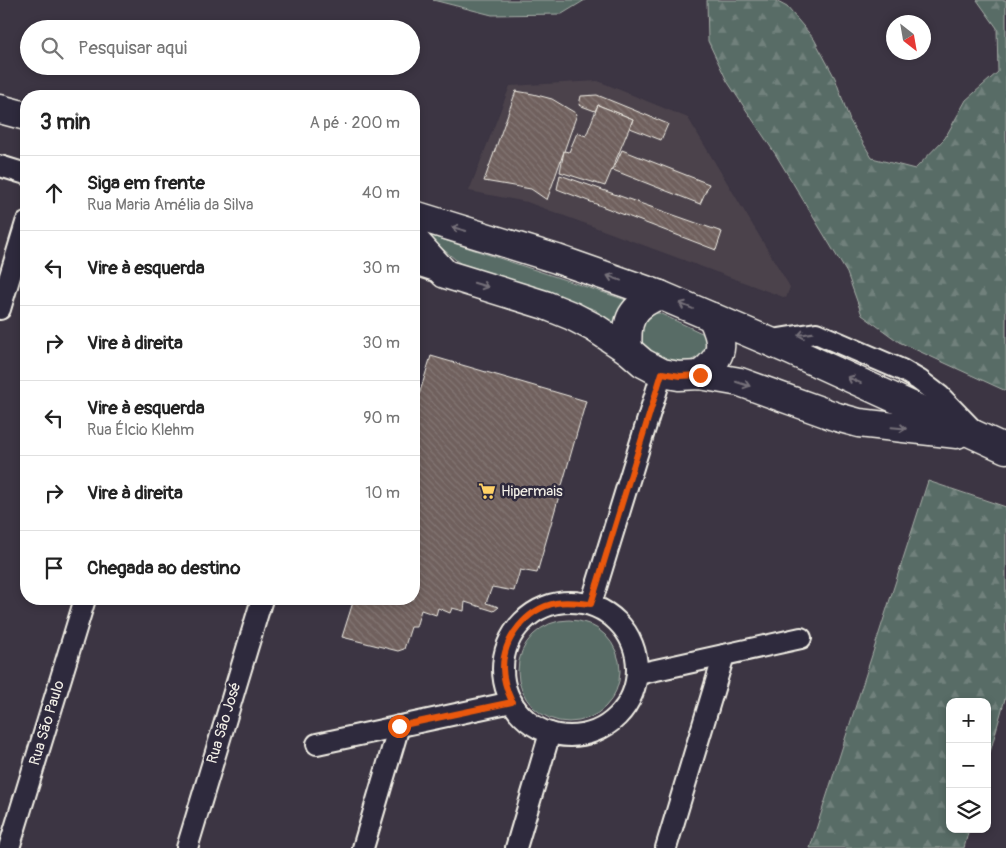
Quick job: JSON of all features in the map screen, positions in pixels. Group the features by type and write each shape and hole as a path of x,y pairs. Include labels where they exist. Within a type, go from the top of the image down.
{"main road":[{"path":"0,109 20,114"},
{"path":"420,217 557,259 660,295 1006,449"},
{"path":"420,247 445,274 545,305 572,316 595,328 628,350 643,363 662,373 680,376 700,375 740,382 859,423 978,436"},
{"path":"628,350 627,336 632,315 642,303 660,295"},
{"path":"700,375 714,364 721,349 719,332 712,317"}],"street":[{"path":"0,166 20,172"},
{"path":"0,309 20,243"},
{"path":"420,266 445,274"},
{"path":"591,604 662,373"},
{"path":"573,602 591,604 611,615 626,631 636,652 638,674 633,694 623,711 608,724 590,733 570,736 550,733 535,726 522,715 512,702 505,685 503,668 506,650 513,634 524,620 539,610 555,603 573,602"},
{"name":"Rua São Paulo","path":"9,848 82,605"},
{"name":"Rua São José","path":"187,848 260,605"},
{"path":"638,674 801,638"},
{"path":"666,848 724,655"},
{"path":"317,744 512,702"},
{"path":"363,848 399,726"},
{"path":"516,848 550,733"}],"shaded area":[{"path":"598,81 688,118 790,287 786,298 527,202 469,191 510,86"}],"green space":[{"path":"433,0 585,0 562,14 492,15"},
{"path":"707,0 774,0 787,7 814,39 835,78 850,121 872,158 915,169 945,138 966,100 998,72 997,28 977,0 1006,0 1006,391 899,342 862,315 847,273 776,155 727,81 708,41"},
{"path":"423,233 629,301 617,336 600,318 596,310 461,264"},
{"path":"659,313 704,334 709,340 701,355 690,361 670,362 643,346 637,336 647,314"},
{"path":"928,481 1006,507 1006,695 991,749 991,698 946,698 946,833 968,833 964,848 810,848"},
{"path":"569,620 589,623 598,628 612,642 617,651 620,671 617,691 612,700 598,714 589,719 569,722 549,719 540,714 526,700 521,691 518,671 521,651 526,642 540,628 549,623"}],"building":[{"path":"516,91 552,99 577,114 547,200 531,189 484,181"},
{"path":"597,95 668,124 661,140 630,128 633,119 598,105 595,111 579,105 581,96"},
{"path":"598,105 633,119 605,186 560,172 564,151 569,152 577,133 586,136"},
{"path":"622,150 709,184 700,204 613,170"},
{"path":"560,175 722,232 716,250 557,189"},
{"name":"Hipermais","path":"431,356 586,401 537,573 520,570 514,591 492,587 486,603 499,607 494,611 465,602 464,611 452,608 450,613 438,608 436,615 421,610 416,627 411,627 404,649 398,651 342,637 352,605 420,605 420,392"}],"place":[{"name":"Hipermais","path":"487,491"}],"route":[{"path":"399,726 512,702 505,685 503,668 506,650 513,634 524,620 539,610 555,603 591,604 662,373 680,376 700,375"}]}
